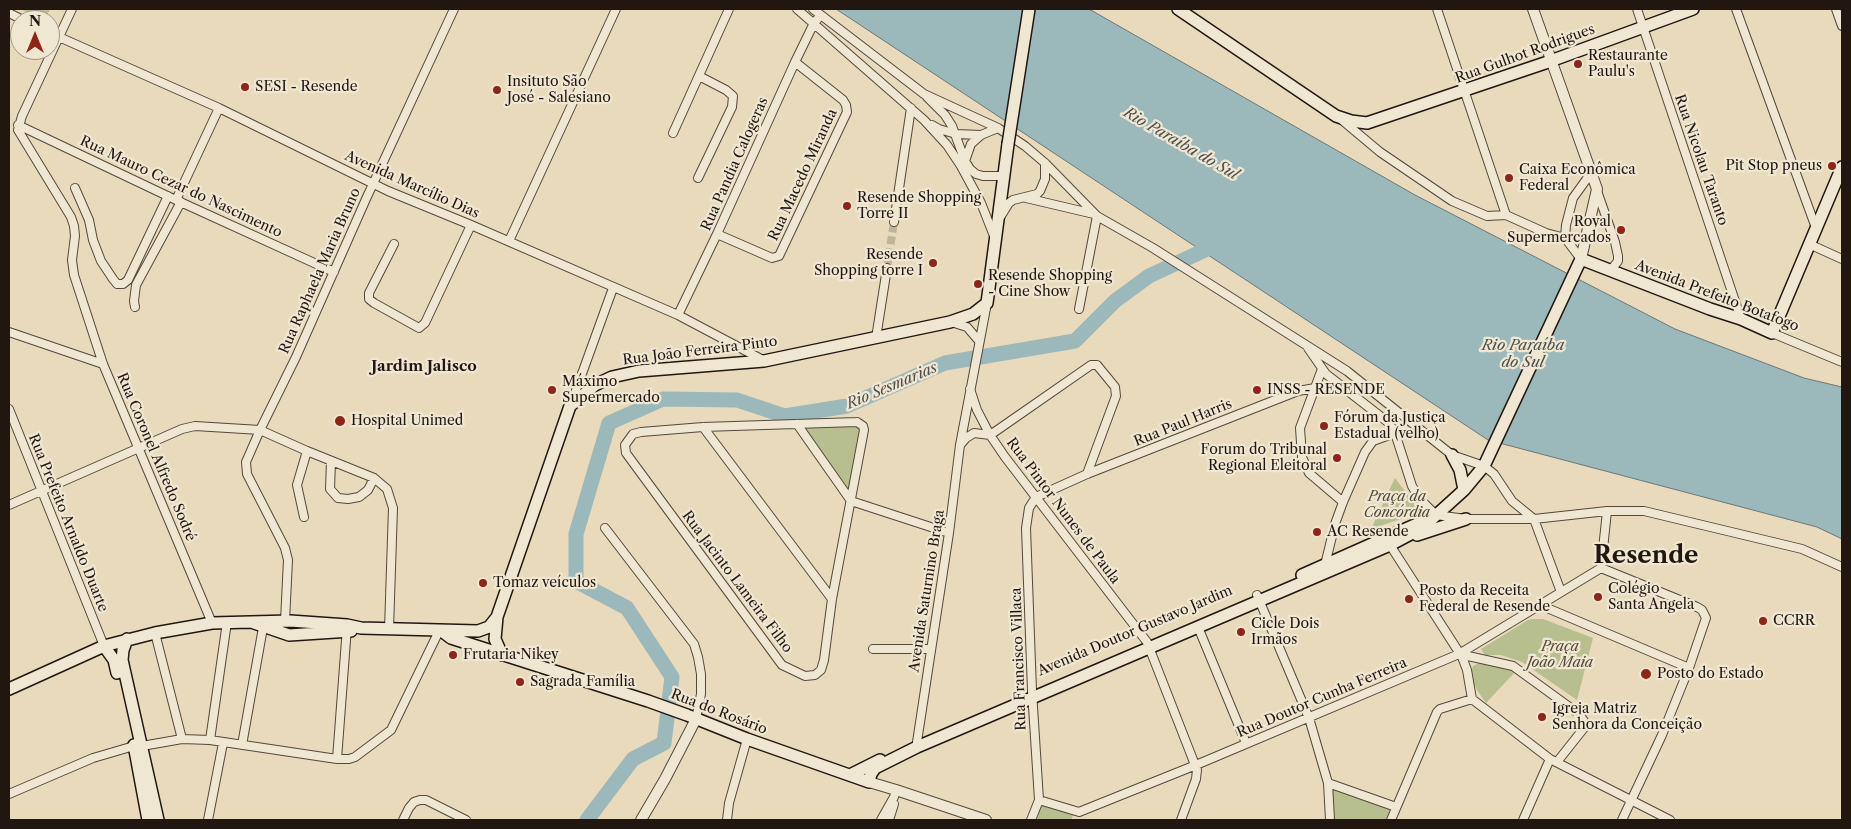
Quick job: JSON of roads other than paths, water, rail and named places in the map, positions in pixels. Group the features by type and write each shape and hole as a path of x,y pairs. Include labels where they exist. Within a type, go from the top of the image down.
{"main road":[{"path":"987,303 1008,144 1029,9"},
{"path":"1178,9 1336,116"},
{"name":"Rua Gulhot Rodrigues","path":"1336,116 1358,123 1367,123 1551,61 1692,9"},
{"path":"1772,333 1842,166"},
{"name":"Avenida Prefeito Botafogo","path":"1581,259 1710,309 1741,319 1772,333"},
{"name":"Avenida Doutor Gustavo Jardim","path":"850,775 917,744 1326,569 1390,545 1422,528 1464,490 1484,466 1581,259"},
{"name":"Rua João Ferreira Pinto","path":"570,406 595,385 612,377 639,371 764,361 950,322 973,314 987,303"},
{"path":"502,655 495,639 497,617 570,406"},
{"path":"1452,455 1460,470 1464,490"},
{"name":"Avenida Doutor Gustavo Jardim","path":"1326,569 1412,525 1434,516"},
{"path":"1406,538 1466,519"},
{"name":"Avenida Doutor Gustavo Jardim","path":"1149,645 1198,627 1259,598"},
{"path":"263,624 288,621 348,628 478,631 489,627 497,617"},
{"path":"9,688 104,646 155,633 212,623 250,621 263,624 289,635 348,628"},
{"path":"288,621 292,627 289,635"},
{"name":"Rua do Rosário","path":"441,631 451,638 648,701 747,739 869,782"},
{"path":"127,639 122,660 138,746 148,820"},
{"path":"104,646 114,660 158,820"},
{"name":"Avenida Doutor Gustavo Jardim","path":"869,782 875,768 917,744"}],"street":[{"path":"60,35 72,9"},
{"name":"Rua Raphaela Maria Bruno","path":"288,621 288,560 286,548 247,474 246,462 296,357 454,9"},
{"path":"509,241 616,9"},
{"path":"672,133 729,9"},
{"path":"797,9 911,108 947,145 988,218 996,239"},
{"path":"813,9 924,94 945,115 956,134 965,161 970,169 976,174 1004,176"},
{"path":"1437,9 1506,215"},
{"path":"1533,9 1597,189 1616,249 1618,261 1611,270"},
{"name":"Rua Nicolau Taranto","path":"1637,9 1741,319"},
{"path":"1736,9 1816,228"},
{"path":"1836,9 1842,26"},
{"name":"Rua Pandia Calogeras","path":"678,315 795,62 814,23 821,15"},
{"name":"Avenida Marcílio Dias","path":"60,37 219,108 388,191 509,241 612,288 678,315 764,361"},
{"path":"48,60 18,125 20,134 71,217 74,226 72,260 74,275 103,364"},
{"name":"Rua Macedo Miranda","path":"717,234 772,258 779,256 847,112 843,100 795,62"},
{"path":"698,178 732,107 733,96 726,90 699,76"},
{"path":"924,94 998,128 1025,146 1045,163 1096,215 1195,274 1347,371 1452,455 1484,466 1494,474 1512,501 1534,519 1560,592"},
{"path":"135,307 136,285 178,201 219,108"},
{"path":"894,222 911,108"},
{"path":"1336,116 1380,152 1452,201 1488,216 1506,215 1546,233 1565,238 1581,259"},
{"path":"924,120 939,129 956,134 981,135"},
{"name":"Rua Mauro Cezar do Nascimento","path":"18,125 334,272"},
{"path":"965,161 971,144 981,135 998,128"},
{"path":"997,224 1009,203 1037,194 1040,191 1045,179 1045,163"},
{"path":"1565,238 1567,216 1574,198 1591,173"},
{"path":"75,188 89,220 92,240 97,252 117,284 122,284 128,280 168,196"},
{"path":"1581,259 1597,189"},
{"path":"1023,197 1096,215"},
{"path":"1079,309 1096,215"},
{"path":"394,244 369,293 369,298 374,303 418,328 425,323 471,225"},
{"path":"1809,244 1842,258"},
{"path":"876,338 887,268"},
{"path":"570,406 612,288"},
{"name":"Avenida Saturnino Braga","path":"917,744 949,533 960,445 987,303"},
{"path":"950,322 967,327 978,345"},
{"name":"Rua Coronel Alfredo Sodré","path":"9,332 103,364 212,623"},
{"name":"Avenida Prefeito Botafogo","path":"1772,333 1842,362"},
{"path":"1307,346 1322,369 1343,388 1389,423 1395,433 1412,486 1434,516 1466,519 1534,519 1607,511 1652,512 1802,549 1842,567"},
{"path":"960,445 966,438 974,434 990,435 1091,365 1097,365 1115,387 1116,396 1087,474"},
{"path":"1322,369 1300,428 1302,457 1309,473 1343,502"},
{"path":"1336,382 1339,374 1347,371"},
{"name":"Rua Pintor Nunes de Paula","path":"970,386 977,410 990,435 1149,645 1196,765"},
{"name":"Rua Paul Harris","path":"1036,497 1087,474 1298,391 1315,388 1343,388"},
{"name":"Rua Prefeito Arnaldo Duarte","path":"9,409 104,646"},
{"name":"Rua Jacinto Lameira Filho","path":"704,427 633,434 625,445 626,453 782,665 805,676 815,675 821,670 824,660 832,599 864,430 863,426 856,422 798,424"},
{"path":"704,427 798,424 851,501 949,533"},
{"path":"9,505 182,429 195,426 260,430 374,478 387,489 393,508 388,629"},
{"path":"704,427 832,599"},
{"path":"1326,569 1343,502 1369,446 1373,440 1395,433"},
{"path":"304,517 297,485 307,451"},
{"path":"332,461 330,489 338,498 359,497 368,490 374,478"},
{"name":"Rua Francisco Villaca","path":"1031,820 1039,800 1032,695 1026,528 1029,508 1036,497"},
{"path":"1607,511 1601,568 1702,610 1705,614 1706,622 1662,735 1622,820"},
{"path":"605,528 694,644 701,674 701,694 692,717 665,779 641,820"},
{"path":"1390,545 1459,654 1467,670 1472,699 1554,761 1670,820"},
{"name":"Rua Doutor Cunha Ferreira","path":"1039,800 1077,816 1459,654 1601,568"},
{"path":"1259,598 1309,718 1328,783 1330,820"},
{"path":"1540,604 1689,668"},
{"path":"210,740 227,622"},
{"path":"242,745 263,624"},
{"path":"1198,627 1246,743"},
{"path":"337,759 348,628"},
{"path":"9,794 93,758 138,746 182,740 210,740 337,759 355,757 392,730 441,631"},
{"path":"155,633 182,740"},
{"path":"872,649 931,649"},
{"path":"1459,654 1514,666 1576,711 1584,721 1583,730 1554,761 1523,820"},
{"path":"1391,820 1437,712 1440,709 1472,699"},
{"path":"727,820 729,803 747,739"},
{"path":"208,820 223,743"},
{"path":"1181,820 1197,774 1196,765"},
{"name":"Rua do Rosário","path":"869,782 895,793 986,820"},
{"path":"1328,783 1396,807"},
{"path":"881,820 895,793"},
{"path":"889,820 895,793"},
{"path":"403,820 408,808 414,802 426,800 466,820"}],"water":[{"name":"Rio Paraíba do Sul","path":"836,9 1089,9 1415,195 1675,329 1804,378 1842,387 1842,539 1817,527 1488,440"}],"waterway":[{"name":"Rio Sesmarias","path":"587,820 633,759 664,743 672,677 627,608 576,581 576,534 609,423 663,399 737,400 785,416 847,406 945,363 1075,341 1115,301 1149,276 1218,244"}],"tunnel":[{"path":"887,268 894,222"}],"place":[{"name":"Restaurante Paulu's","path":"1578,64"},
{"name":"SESI - Resende","path":"245,87"},
{"name":"Insituto São José - Salesiano","path":"497,90"},
{"name":"Pit Stop pneus","path":"1832,166"},
{"name":"Caixa Econômica Federal","path":"1509,178"},
{"name":"Resende Shopping Torre II","path":"847,206"},
{"name":"Royal Supermercados","path":"1621,230"},
{"name":"Resende Shopping torre I","path":"933,263"},
{"name":"Resende Shopping - Cine Show","path":"978,284"},
{"name":"Máximo Supermercado","path":"552,390"},
{"name":"INSS - RESENDE","path":"1257,390"},
{"name":"Hospital Unimed","path":"340,421"},
{"name":"Fórum da Justiça Estadual (velho)","path":"1324,426"},
{"name":"Forum do Tribunal Regional Eleitoral","path":"1337,458"},
{"name":"AC Resende","path":"1317,532"},
{"name":"Tomaz veículos","path":"483,583"},
{"name":"Colégio Santa Angela","path":"1598,597"},
{"name":"Posto da Receita Federal de Resende","path":"1409,599"},
{"name":"CCRR","path":"1763,621"},
{"name":"Cicle Dois Irmãos","path":"1241,632"},
{"name":"Frutaria Nikey","path":"453,655"},
{"name":"Posto do Estado","path":"1646,674"},
{"name":"Sagrada Família","path":"520,682"},
{"name":"Igreja Matriz Senhora da Conceição","path":"1542,717"}],"district":[{"name":"Jardim Jalisco","path":"424,367"},
{"name":"Resende","path":"1646,556"}],"park label":[{"name":"Praça da Concórdia","path":"1397,506"},
{"name":"Praça João Maia","path":"1560,656"}]}
